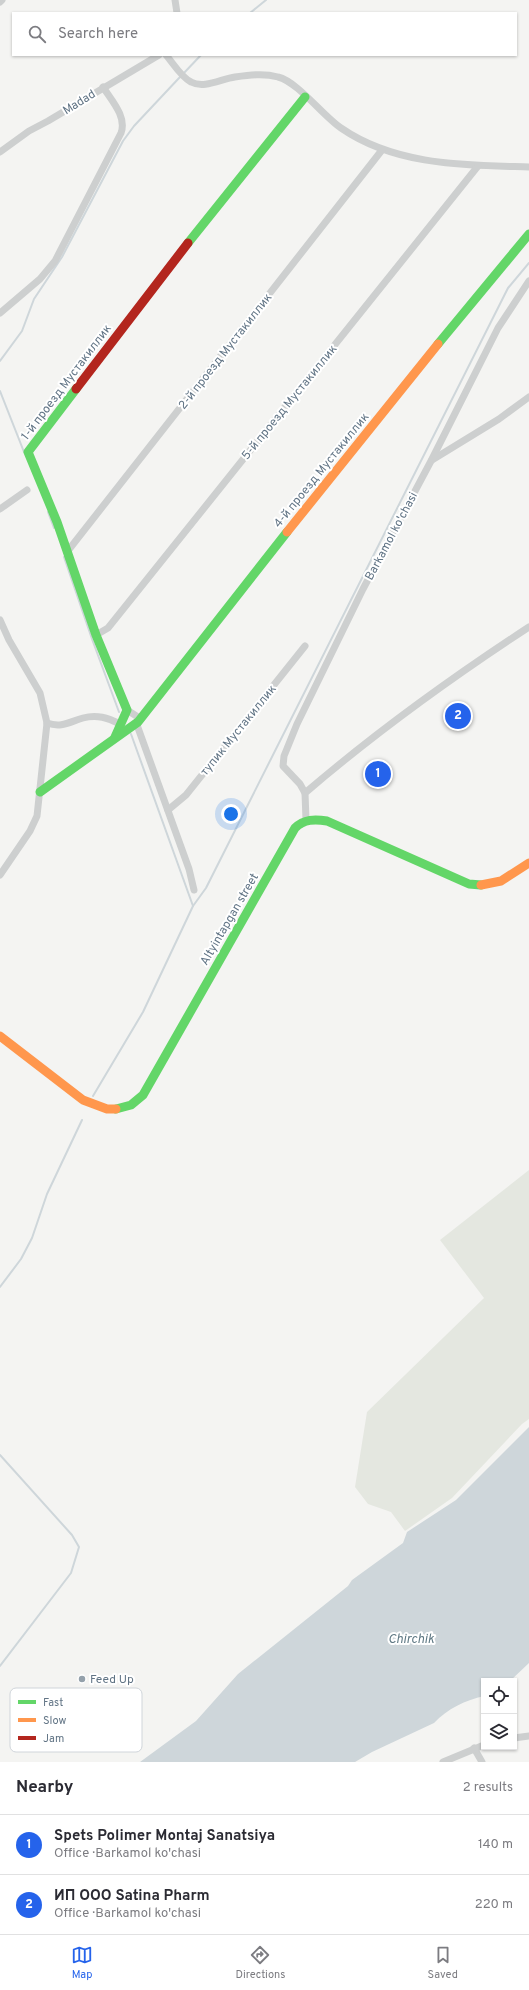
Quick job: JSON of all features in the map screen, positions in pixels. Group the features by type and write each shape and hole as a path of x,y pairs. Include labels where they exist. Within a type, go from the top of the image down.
{"street":[{"path":"176,0 177,12"},
{"name":"Madad","path":"0,152 29,130 48,122 103,87 158,56"},
{"path":"167,56 183,75 196,84 204,84 234,77 266,75 279,77 291,84 340,128 364,142 382,150 428,161 478,166 529,167"},
{"path":"0,313 40,279 55,261 121,133 123,127 120,114 103,87"},
{"name":"1-й проезд Мустакиллик","path":"127,710 96,635 57,522 28,452 181,252 305,97"},
{"name":"2-й проезд Мустакиллик","path":"67,552 382,150"},
{"name":"5-й проезд Мустакиллик","path":"96,635 108,628 478,166"},
{"name":"4-й проезд Мустакиллик","path":"139,722 354,448 529,234"},
{"name":"Barkamol ko'chasi","path":"305,794 300,784 283,766 284,756 297,724 363,589 431,461 498,328 529,281"},
{"path":"431,461 499,419 529,397"},
{"path":"0,508 27,490"},
{"path":"0,620 9,640 40,693 47,723 37,816 30,831 0,875"},
{"path":"529,627 497,648 354,751 305,794 306,820 316,819 326,821 477,886 500,883 529,863"},
{"name":"тупик Мустакиллик","path":"168,810 186,795 304,646"},
{"path":"115,737 127,710 139,722 189,869 194,890"},
{"path":"47,723 61,726 92,716 103,717 120,724"},
{"path":"40,792 115,737 127,733 139,722"},
{"name":"Altyintapgan street","path":"0,1036 86,1102 109,1109 124,1109 135,1103 143,1095 295,828 298,824 306,820"},
{"path":"517,1738 529,1736"},
{"path":"444,1762 481,1746"},
{"path":"474,1748 482,1762"}],"shaded area":[{"path":"529,1170 529,1419 522,1424 452,1498 405,1531 391,1512 368,1504 355,1487 367,1412 484,1298 440,1240"}],"water":[{"name":"Chirchik","path":"529,1427 529,1663 513,1678 481,1678 481,1697 457,1706 445,1713 434,1723 372,1752 355,1762 140,1762 196,1721 238,1674 348,1586 352,1580 403,1543 407,1532 456,1500"}],"waterway":[{"path":"251,12 266,0"},
{"path":"183,74 200,56"},
{"path":"0,361 22,331 34,299 62,257 123,141 134,126 180,77"},
{"path":"93,1096 143,1012 193,906 206,888 508,288 529,263"},
{"path":"0,391 24,452"},
{"path":"48,512 54,528"},
{"path":"64,557 119,712"},
{"path":"131,734 193,906"},
{"path":"0,1287 21,1259 32,1238 47,1194 82,1120"},
{"path":"0,1455 72,1535 79,1547 71,1573 0,1666"}],"traffic: fast":[{"path":"188,243 305,97"},
{"path":"438,344 529,234"},
{"path":"76,389 28,452 57,522 96,635 127,710 115,737"},
{"path":"40,792 138,722 287,532"},
{"path":"116,1109 131,1105 143,1095 298,825 310,820 327,821 469,884 481,885"}],"traffic: slow":[{"path":"287,532 438,344"},
{"path":"481,885 501,881 529,863"},
{"path":"0,1036 83,1100 107,1109 116,1109"}],"traffic: jam":[{"path":"76,389 188,243"}],"place":[{"name":"ИП ООО Satina Pharm","path":"458,716"},
{"name":"Spets Polimer Montaj Sanatsiya","path":"378,774"},
{"name":"Feed Up","path":"82,1679"}]}
